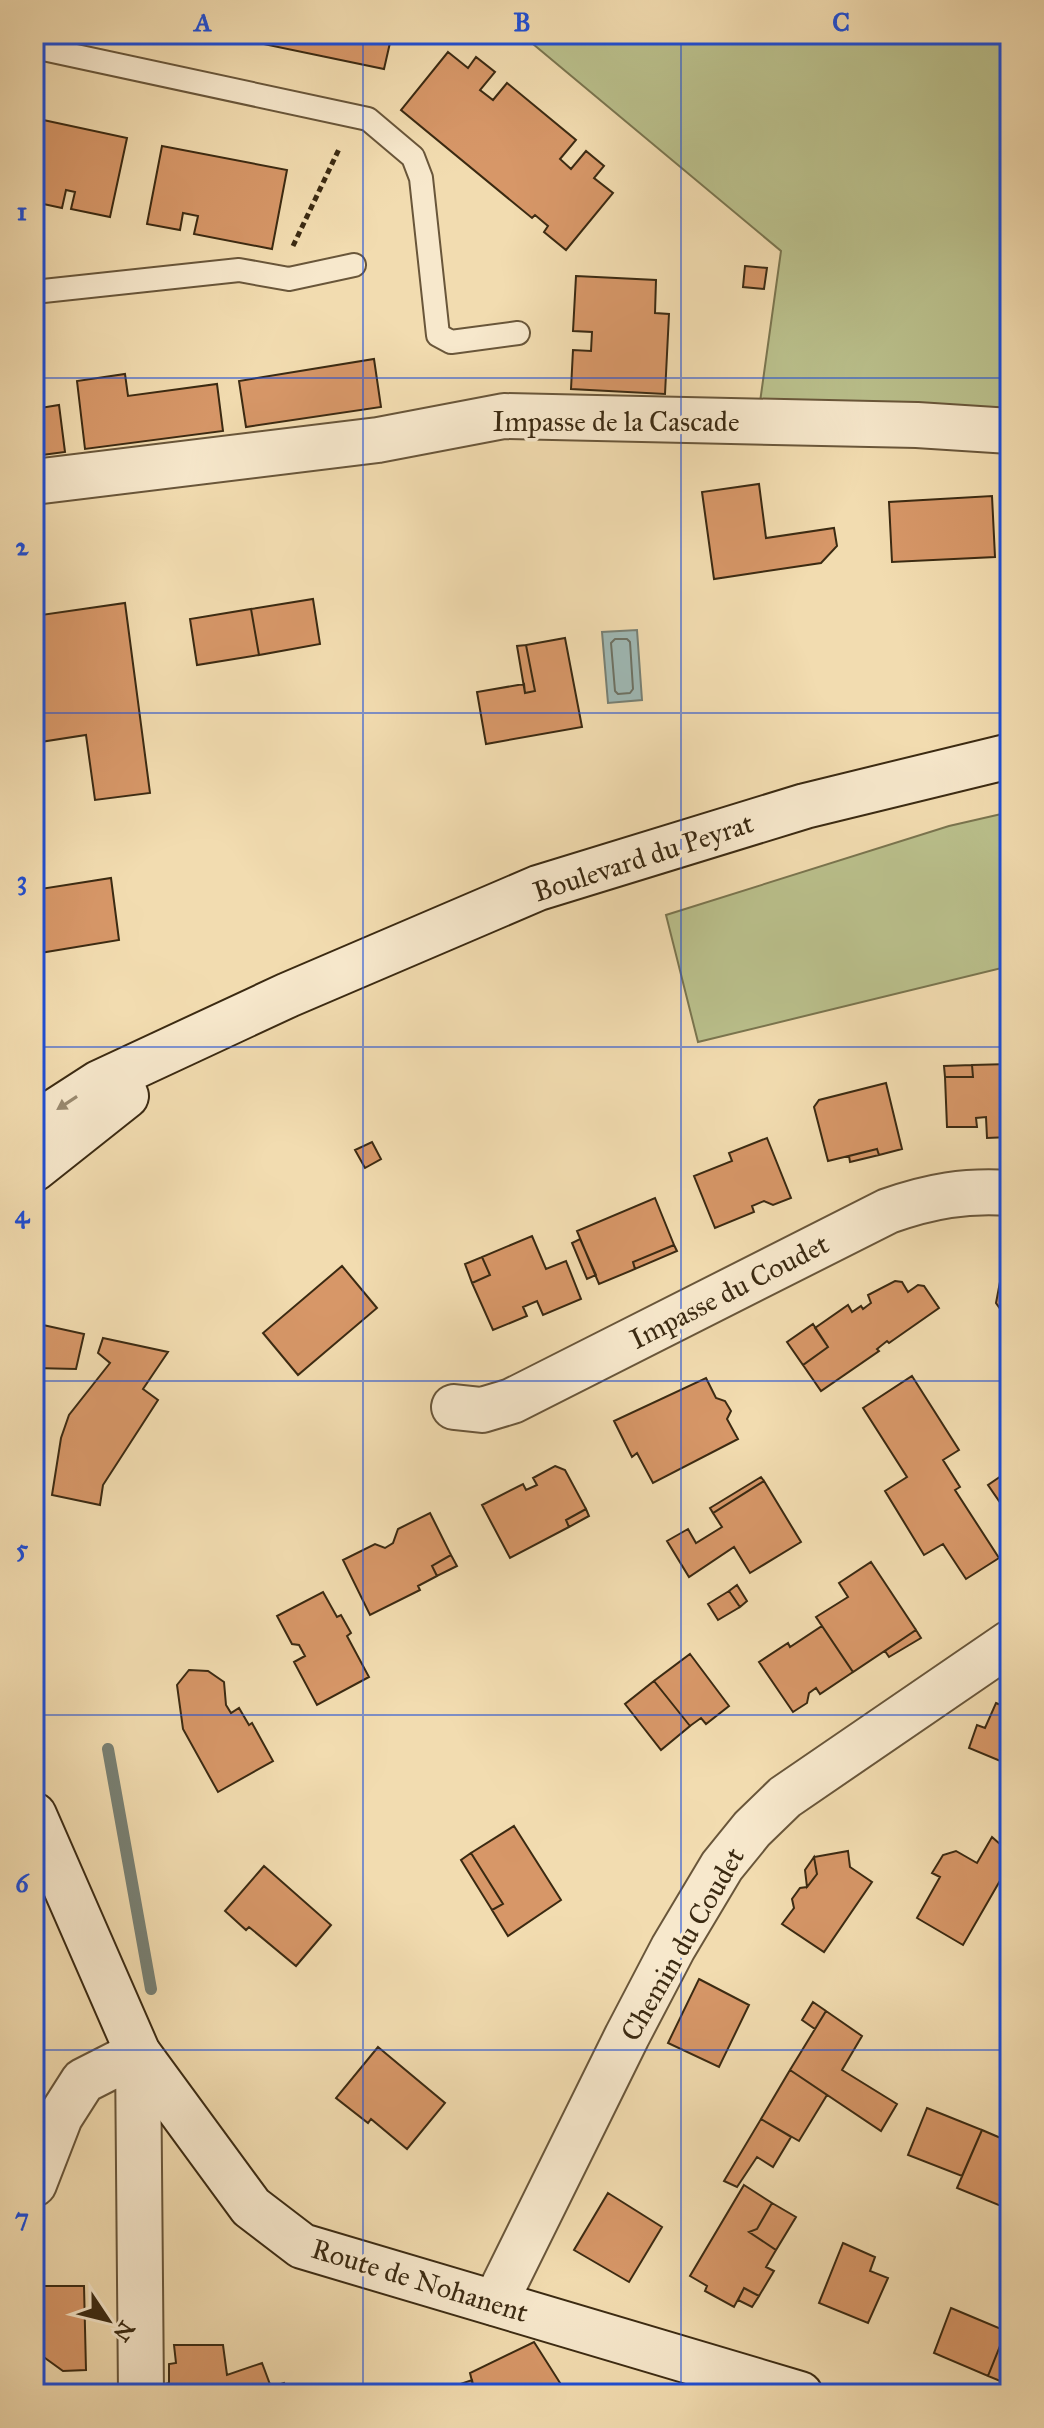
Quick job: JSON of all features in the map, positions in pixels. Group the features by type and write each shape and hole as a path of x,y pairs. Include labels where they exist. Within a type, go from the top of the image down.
{"street":[{"name":"Impasse de la Cascade","path":"34,482 378,440 504,416 917,425 1010,431"},
{"name":"Boulevard du Peyrat","path":"34,1125 99,1083 288,995 538,888 805,806 1010,756"},
{"name":"Boulevard du Peyrat","path":"34,1169 113,1104 288,995"},
{"name":"Impasse du Coudet","path":"454,1407 482,1410 512,1401 888,1211 940,1195 984,1191 1010,1193"},
{"name":"Chemin du Coudet","path":"495,2303 627,2036 673,1948 722,1866 752,1829 785,1797 1010,1643"},
{"name":"Route de Nohanent","path":"34,1815 138,2053 251,2207 302,2246 800,2394"},
{"path":"34,2184 60,2117 83,2081 138,2053 141,2394"}],"lane":[{"path":"34,47 368,119 413,157 421,178 434,322 438,335 451,342 518,333"},
{"path":"34,292 239,270 289,279 354,265"}],"path":[{"path":"289,279 291,251 352,115"}],"green space":[{"path":"521,34 1010,34 1010,408 760,402 781,251"},
{"path":"1010,812 1010,966 698,1042 666,915 949,826"}],"water":[{"path":"637,630 642,700 608,703 602,632"}],"building":[{"path":"216,34 392,34 384,69"},
{"path":"448,52 468,68 476,57 495,72 480,90 493,100 507,83 576,140 560,159 571,169 586,151 604,166 594,178 613,193 566,250 544,232 548,226 535,215 532,218 401,110"},
{"path":"34,118 127,138 110,217 71,209 75,192 66,190 62,208 34,202"},
{"path":"162,146 287,170 272,249 194,234 198,216 183,213 180,230 147,224"},
{"path":"745,266 767,268 764,289 743,287"},
{"path":"576,276 656,280 655,313 669,314 665,394 571,389 573,350 591,351 592,332 573,331"},
{"path":"374,359 381,407 246,427 239,381"},
{"path":"125,374 128,396 217,384 223,431 85,449 77,381"},
{"path":"59,405 65,452 34,456 34,409"},
{"path":"759,484 766,538 834,528 837,546 821,563 714,579 702,492"},
{"path":"992,496 995,557 892,562 889,502"},
{"path":"313,599 320,644 259,655 251,609"},
{"path":"125,603 150,793 95,800 86,735 34,743 34,616"},
{"path":"251,609 259,655 197,665 190,619"},
{"path":"565,638 582,727 486,744 477,692 524,684 525,693 535,691 526,645"},
{"path":"526,645 535,691 525,693 517,646"},
{"path":"111,878 119,940 34,954 34,890"},
{"path":"1010,1064 1010,1137 987,1138 986,1117 976,1118 977,1127 947,1127 945,1077 973,1077 972,1065"},
{"path":"972,1065 973,1077 945,1077 944,1066"},
{"path":"886,1083 902,1149 879,1155 877,1149 828,1161 814,1107 819,1100"},
{"path":"767,1138 791,1198 773,1205 764,1201 752,1206 754,1212 715,1228 694,1176 732,1161 729,1153"},
{"path":"372,1142 381,1159 365,1168 355,1150"},
{"path":"877,1149 879,1155 850,1162 849,1156"},
{"path":"655,1198 674,1245 633,1262 635,1269 599,1284 577,1231"},
{"path":"532,1236 546,1269 566,1261 581,1299 543,1315 537,1301 523,1307 527,1316 493,1330 472,1283 490,1275 482,1257"},
{"path":"580,1239 596,1275 587,1279 572,1243"},
{"path":"674,1245 677,1251 635,1269 633,1262"},
{"path":"482,1257 490,1275 472,1283 465,1264"},
{"path":"342,1266 377,1308 298,1375 263,1333"},
{"path":"1003,1266 1010,1267 1010,1323 996,1303"},
{"path":"895,1281 902,1282 908,1292 918,1285 924,1286 939,1308 889,1343 887,1341 877,1349 879,1351 821,1391 803,1365 828,1347 815,1328 848,1305 852,1312 861,1306 863,1309 871,1303 868,1295"},
{"path":"34,1323 84,1334 76,1369 34,1368"},
{"path":"813,1324 828,1347 803,1365 787,1342"},
{"path":"103,1338 168,1352 143,1389 158,1400 103,1485 100,1505 52,1495 61,1438 69,1415 110,1363 98,1353"},
{"path":"912,1376 959,1450 943,1460 960,1487 955,1490 999,1558 966,1579 943,1544 924,1555 885,1491 907,1477 863,1408"},
{"path":"706,1378 716,1398 725,1401 731,1411 727,1419 738,1439 653,1483 637,1453 632,1457 614,1421"},
{"path":"555,1466 565,1470 586,1509 566,1520 569,1527 510,1558 482,1505 523,1484 526,1490 537,1485 533,1478"},
{"path":"1010,1470 1010,1517 988,1485"},
{"path":"761,1477 764,1481 713,1513 710,1508"},
{"path":"764,1481 801,1542 750,1573 734,1547 689,1577 667,1541 688,1529 696,1543 722,1527 713,1513"},
{"path":"586,1509 589,1516 569,1527 566,1520"},
{"path":"430,1513 451,1555 432,1566 437,1576 418,1586 420,1590 370,1615 343,1560 375,1544 385,1548 393,1543 398,1529"},
{"path":"451,1555 457,1566 437,1576 432,1566"},
{"path":"871,1562 916,1630 853,1672 816,1617 848,1597 839,1583"},
{"path":"737,1585 747,1601 740,1607 729,1591"},
{"path":"729,1591 740,1607 718,1620 708,1604"},
{"path":"323,1592 337,1617 341,1615 351,1633 347,1636 369,1677 317,1705 294,1662 305,1656 299,1645 292,1644 277,1616"},
{"path":"822,1626 853,1672 820,1694 816,1688 809,1693 807,1703 793,1712 759,1662"},
{"path":"916,1630 921,1638 889,1657 885,1651"},
{"path":"690,1654 729,1706 706,1724 701,1718 690,1726 654,1681"},
{"path":"189,1670 208,1671 224,1682 226,1705 231,1713 239,1708 249,1725 252,1723 273,1761 218,1792 183,1729 177,1685"},
{"path":"654,1681 690,1726 661,1750 625,1704"},
{"path":"996,1703 1010,1709 1010,1765 969,1748 977,1725 985,1728"},
{"path":"514,1826 561,1900 508,1936 492,1910 503,1904 471,1853"},
{"path":"992,1837 1010,1853 1010,1885 1001,1879 963,1945 917,1918 940,1877 932,1873 943,1855 956,1851 977,1863"},
{"path":"848,1851 850,1867 872,1882 824,1952 782,1924 794,1908 792,1899 817,1874 814,1857"},
{"path":"471,1853 503,1904 492,1910 461,1860"},
{"path":"814,1857 817,1874 807,1887 805,1870"},
{"path":"264,1866 331,1925 296,1966 225,1911"},
{"path":"699,1979 749,2005 719,2067 668,2043"},
{"path":"813,2002 826,2011 815,2029 802,2020"},
{"path":"826,2011 862,2036 842,2070 897,2104 881,2131 790,2070"},
{"path":"378,2047 445,2103 407,2149 371,2119 368,2123 336,2098"},
{"path":"790,2070 827,2095 799,2141 761,2119"},
{"path":"927,2108 982,2130 962,2176 908,2155"},
{"path":"761,2119 791,2137 773,2167 757,2157 737,2187 724,2181"},
{"path":"982,2130 1010,2142 1010,2205 1002,2202 1001,2206 957,2188"},
{"path":"744,2185 772,2203 757,2229 749,2232 776,2250 766,2267 774,2271 759,2296 744,2288 734,2307 705,2291 707,2286 690,2276"},
{"path":"608,2193 662,2227 629,2282 574,2250"},
{"path":"772,2203 796,2217 776,2250 749,2232 757,2229"},
{"path":"843,2243 875,2257 870,2271 888,2278 868,2323 819,2303"},
{"path":"37,2286 84,2286 86,2370 63,2371 34,2350 34,2290"},
{"path":"744,2288 759,2296 752,2307 738,2300"},
{"path":"951,2308 1006,2331 988,2376 934,2353"},
{"path":"1006,2331 1010,2332 1010,2385 988,2376"},
{"path":"534,2342 562,2386 546,2394 475,2394 470,2373"},
{"path":"174,2345 223,2345 227,2375 262,2363 271,2387 284,2383 289,2394 165,2394 165,2384 169,2383 169,2364 176,2363"},
{"path":"472,2380 475,2394 440,2394 440,2391"}],"waterway":[{"path":"108,1749 151,1989"}]}
